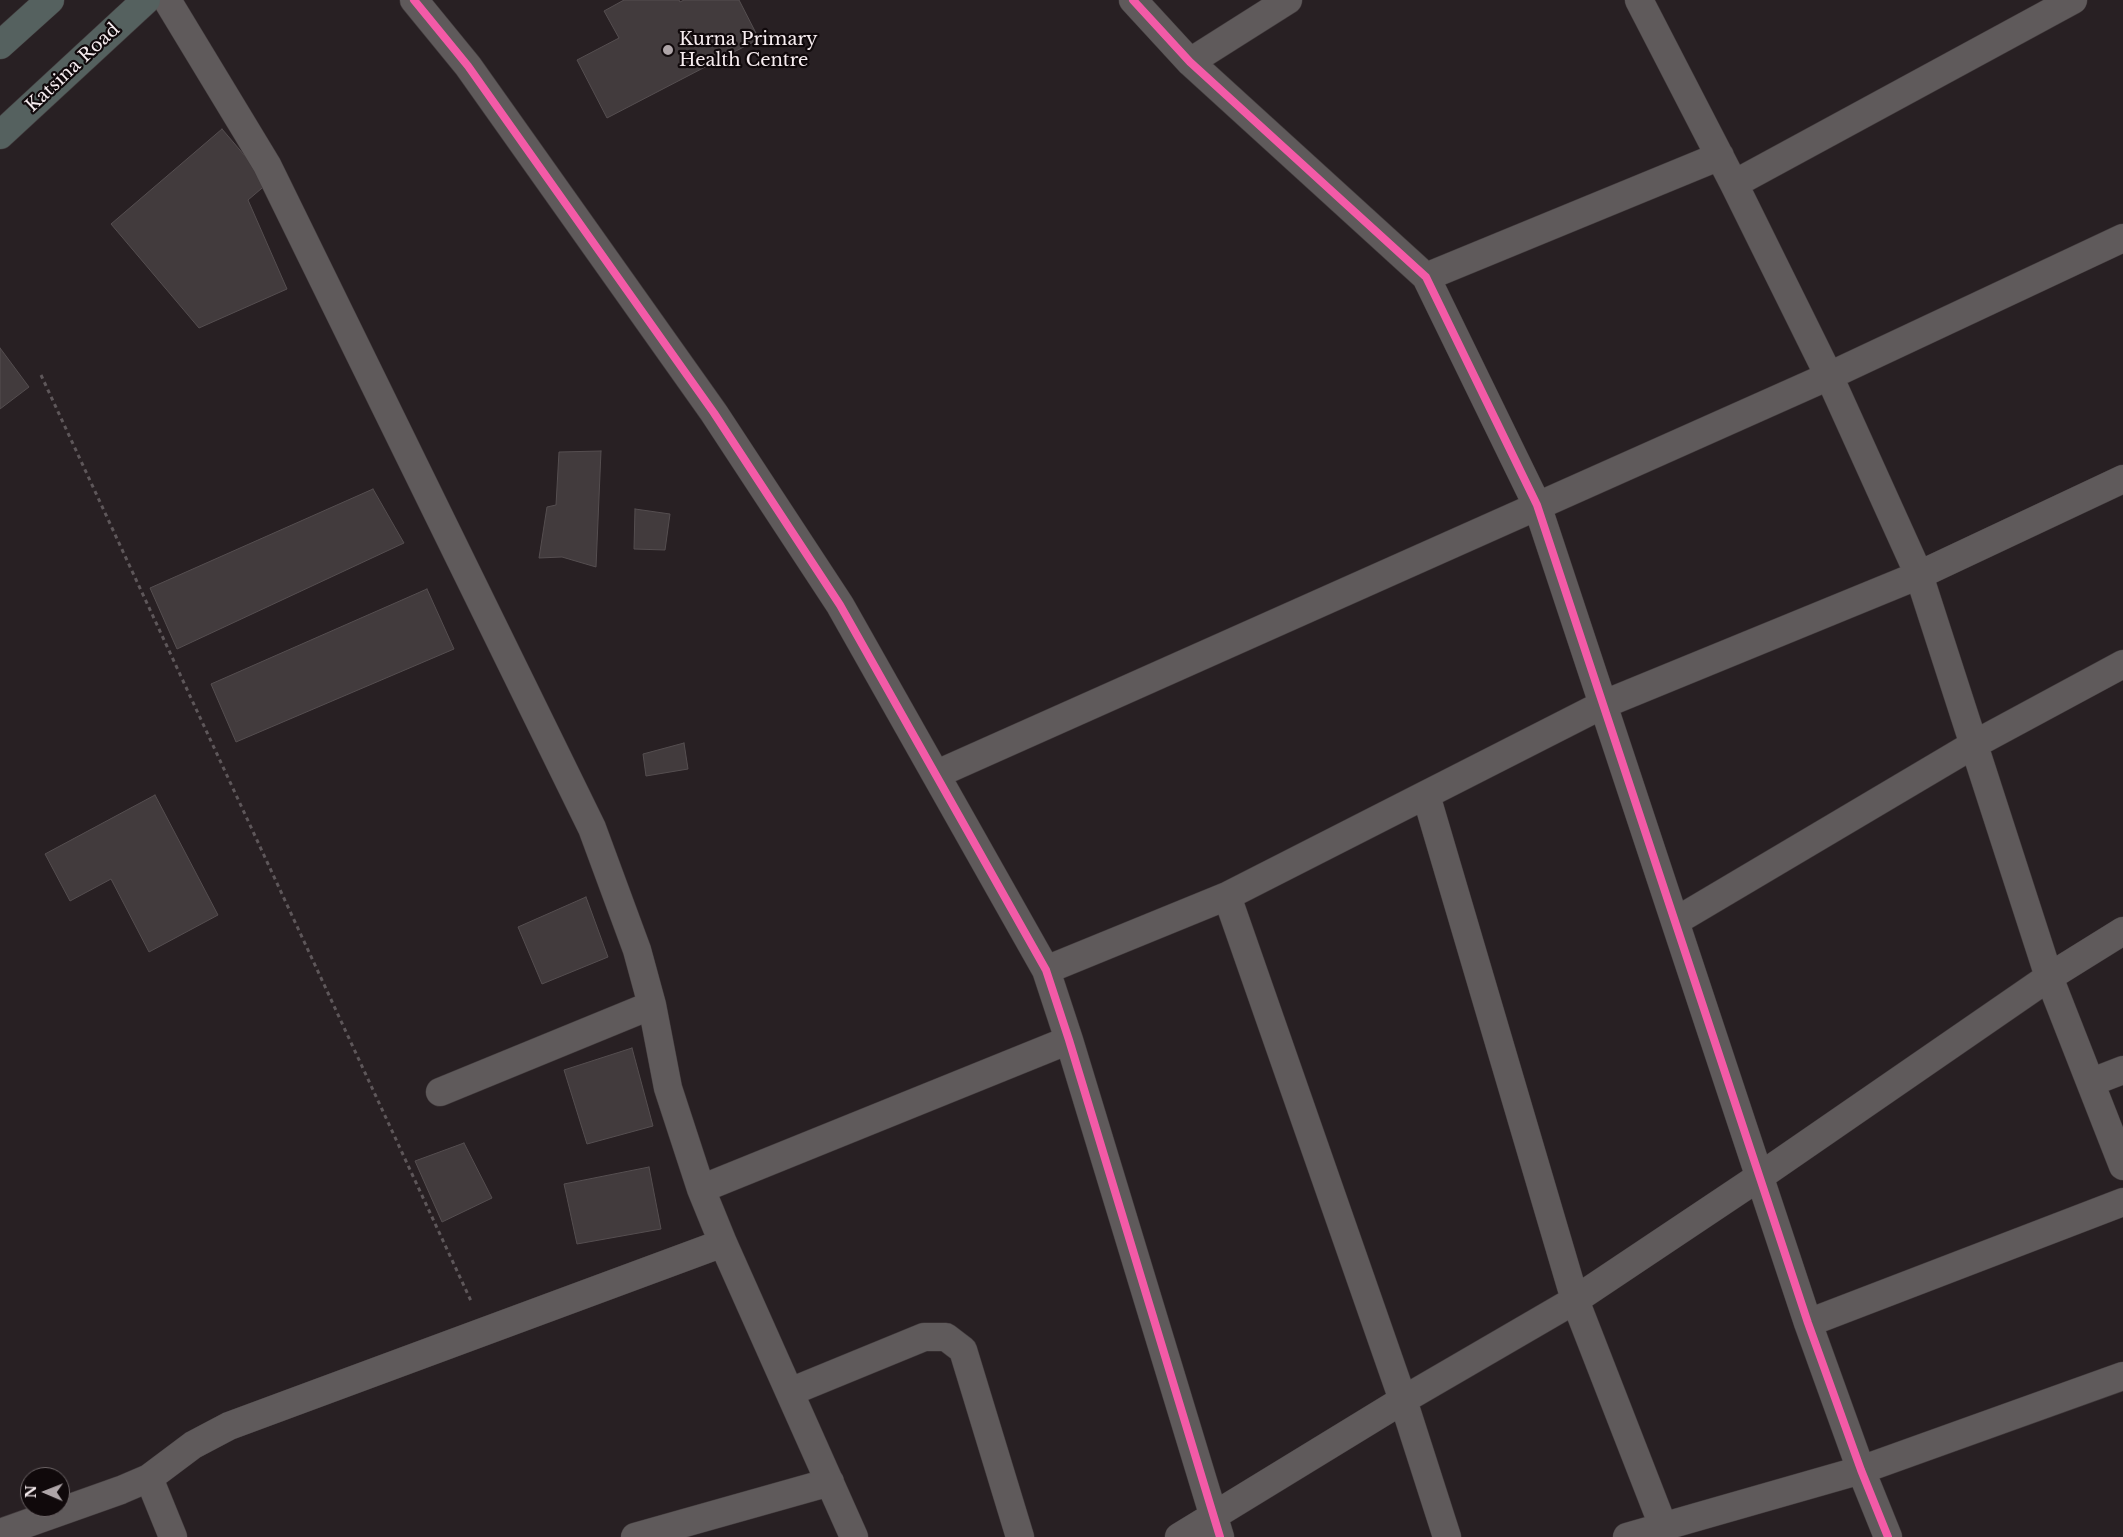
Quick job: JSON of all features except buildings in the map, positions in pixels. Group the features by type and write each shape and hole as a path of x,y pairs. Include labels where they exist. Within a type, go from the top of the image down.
{"highway":[{"path":"0,45 50,0"},
{"name":"Katsina Road","path":"0,135 146,0"}],"street":[{"path":"167,0 267,166 588,819 637,950 652,1005 668,1088 702,1189 723,1243 854,1537"},
{"path":"414,0 468,66 714,413 840,605 1046,970 1217,1526"},
{"path":"1133,0 1190,62 1426,277 1537,504 1602,706 1676,920 1808,1323 1861,1470 1888,1537"},
{"path":"1190,62 1288,0"},
{"path":"1639,0 1720,156 1830,376 1919,575 2049,977 2092,1082 2123,1166"},
{"path":"1734,184 2073,0"},
{"path":"1426,277 1720,156"},
{"path":"937,774 1537,504 1830,376 2123,238"},
{"path":"1046,970 1227,896 1602,706 1919,575 2123,480"},
{"path":"1676,920 1973,745 2123,664"},
{"path":"1426,795 1575,1300 1663,1526"},
{"path":"1227,896 1403,1400 1447,1537"},
{"path":"1178,1537 1217,1526 1403,1400 1575,1300 1759,1177 2049,977 2123,931"},
{"path":"440,1092 652,1005"},
{"path":"702,1189 1069,1040"},
{"path":"2092,1082 2123,1070"},
{"path":"1808,1323 2123,1202"},
{"path":"0,1533 121,1490 149,1478 193,1445 229,1426 723,1243"},
{"path":"790,1392 924,1337 946,1337 963,1350 1020,1537"},
{"path":"1627,1537 1861,1470 2123,1376"},
{"path":"149,1478 173,1537"},
{"path":"635,1537 830,1482"}],"path":[{"path":"41,375 485,1331"}],"cycle path":[{"path":"414,0 468,66 714,413 840,605 1046,970 1220,1537"},
{"path":"1133,0 1190,62 1426,277 1537,505 1808,1323 1861,1470 1888,1537"}],"place":[{"name":"Kurna Primary Health Centre","path":"668,50"}]}
